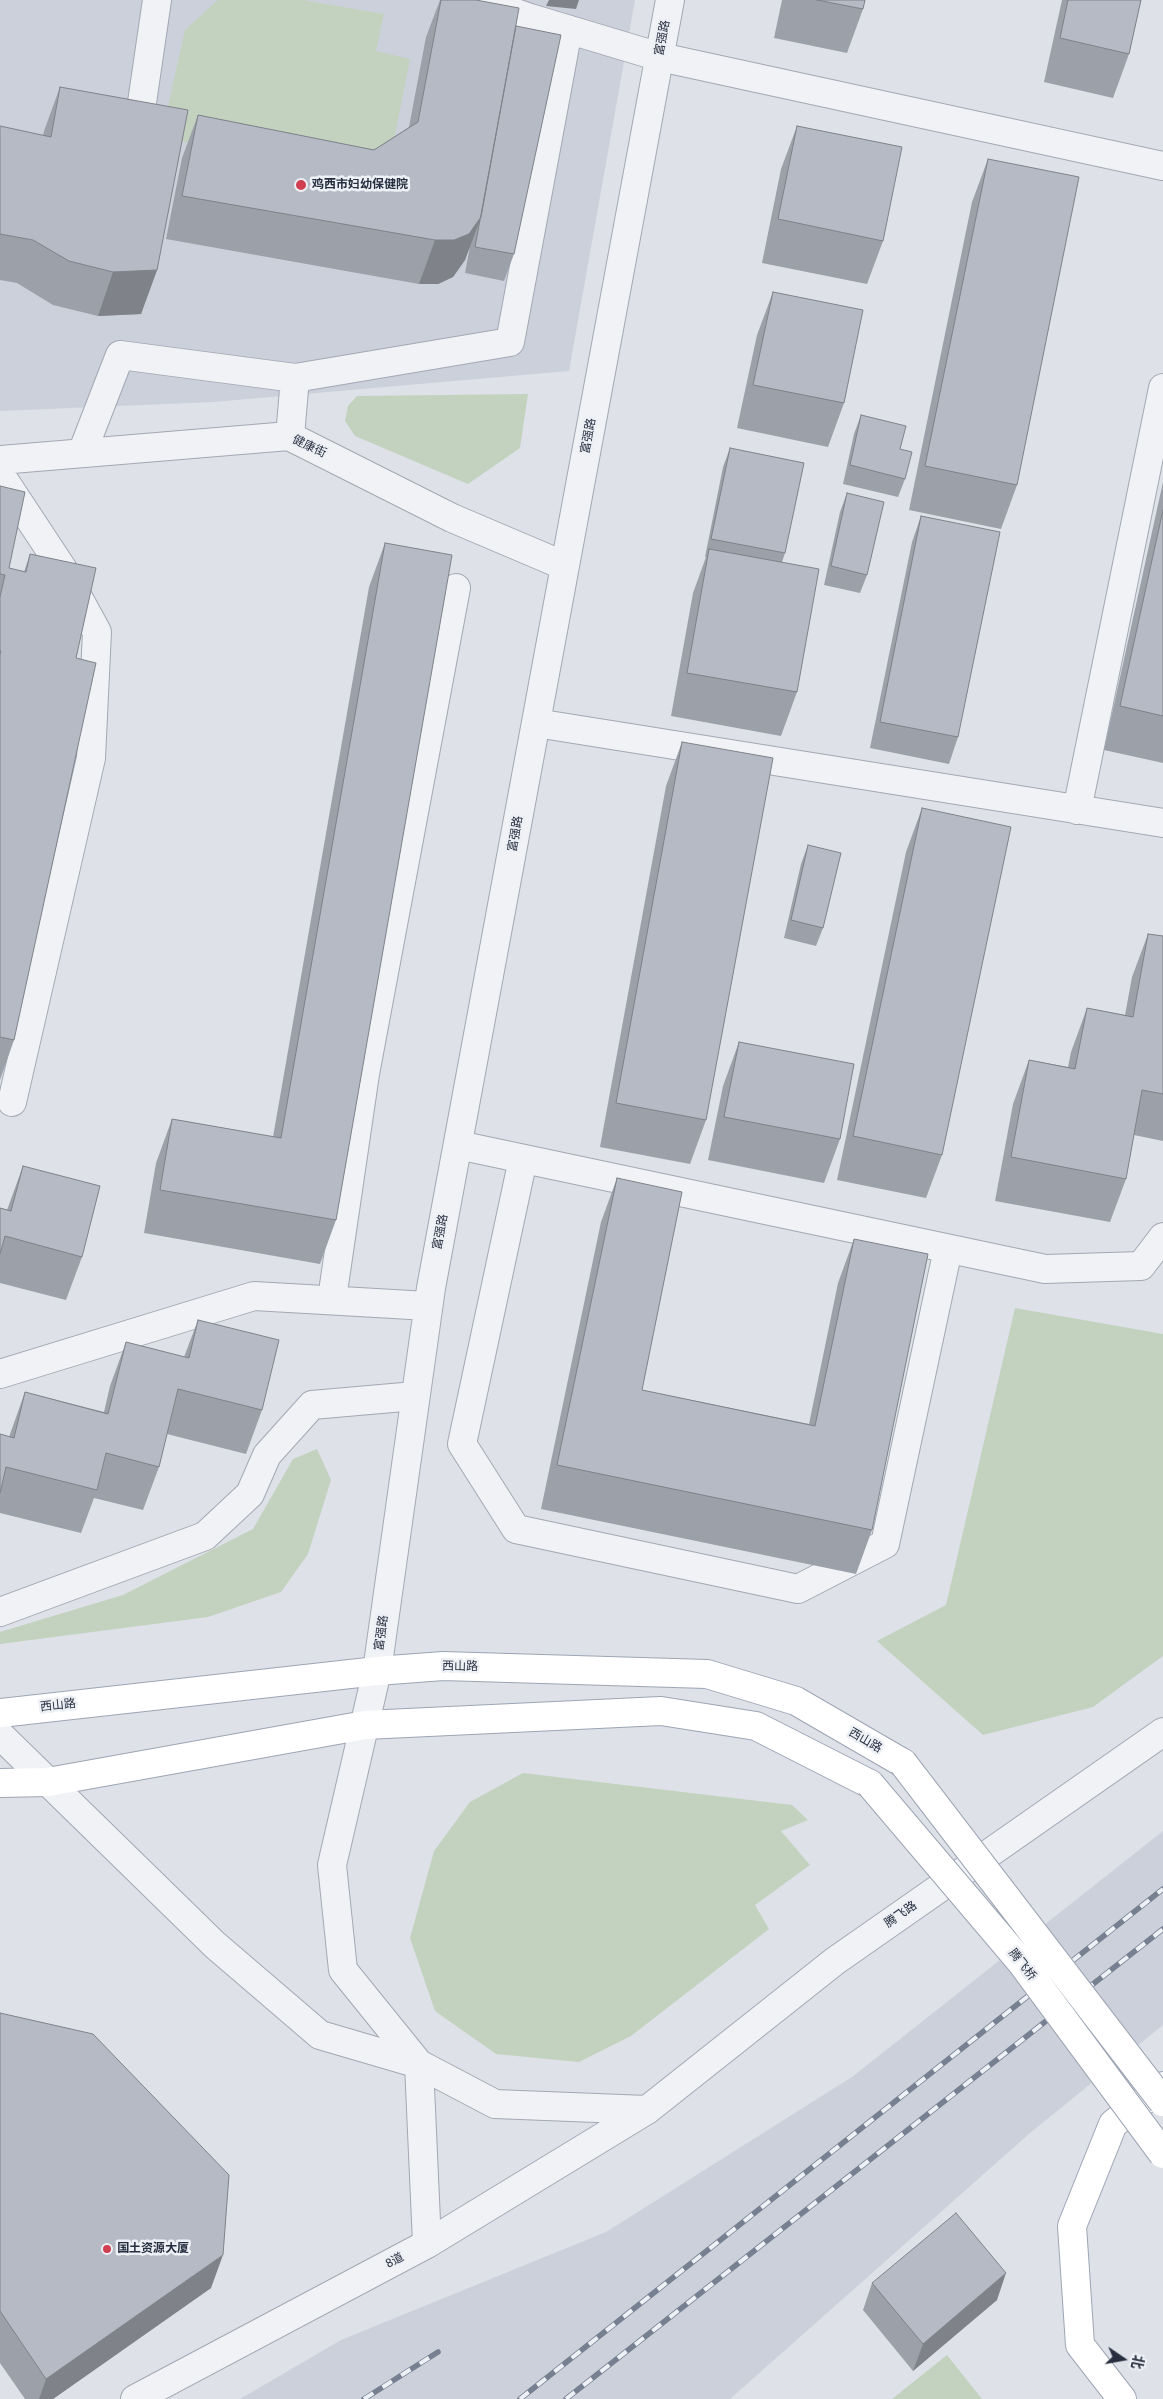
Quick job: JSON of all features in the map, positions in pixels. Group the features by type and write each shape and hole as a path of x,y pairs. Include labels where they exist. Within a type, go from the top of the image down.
{"main road":[{"name":"西山路","path":"0,1713 377,1671 443,1666 707,1674 796,1701 902,1763 1163,2102"},
{"name":"腾飞桥","path":"365,1725 661,1711 756,1726 870,1784 1021,1962 1163,2154"},
{"path":"0,1783 48,1782 365,1725"},
{"path":"1122,2399 1080,2345 1072,2226 1113,2124 1163,2086"}],"street":[{"path":"139,122 156,0"},
{"path":"478,0 568,30 660,56 1163,166"},
{"name":"富强路","path":"419,2064 343,1970 332,1864 377,1671 428,1306 670,0"},
{"path":"82,453 120,356 295,378 510,342 568,30"},
{"path":"290,436 295,378"},
{"path":"1077,810 1163,388"},
{"name":"健康街","path":"0,460 290,436 452,518 565,566"},
{"path":"0,474 62,568 97,632 91,758 12,1102"},
{"path":"334,1285 365,1074 456,588"},
{"path":"536,723 1163,823"},
{"path":"458,1145 1045,1269 1141,1266 1163,1237"},
{"path":"523,1159 462,1444 516,1529 788,1587 798,1589 885,1544 948,1249"},
{"path":"0,1374 254,1296 428,1306"},
{"path":"0,1612 205,1536 250,1494 267,1455 312,1405 415,1396"},
{"name":"腾飞路","path":"647,2110 835,1961 1163,1732"},
{"path":"0,1735 215,1945 320,2035 419,2064 495,2104 647,2110"},
{"path":"419,2064 427,2244"},
{"name":"8道","path":"135,2399 427,2244 647,2110"}],"shaded area":[{"name":"鸡西市妇幼保健院","path":"0,0 635,0 569,371 213,402 0,411"},
{"path":"1163,1831 1163,2025 1030,2133 730,2399 240,2399 341,2340 606,2232 852,2077"}],"green space":[{"path":"218,0 303,0 384,14 376,51 410,59 393,145 355,171 161,138 185,30"},
{"path":"528,394 520,448 468,484 355,436 345,421 348,406 357,396"},
{"path":"1015,1308 1163,1334 1163,1656 1093,1707 983,1735 877,1641 946,1605"},
{"path":"317,1449 331,1480 308,1554 281,1592 208,1617 0,1644 0,1632 123,1595 253,1529 293,1459"},
{"path":"523,1773 792,1805 808,1820 781,1831 810,1865 755,1905 769,1929 631,2036 579,2062 496,2054 435,2011 410,1938 434,1851 470,1802"},
{"path":"947,2355 982,2399 892,2399"}],"building":[{"path":"441,0 476,0 519,8 481,217 469,234 454,240 435,240 182,196 198,115 374,150 418,122"},
{"path":"817,0 865,0 863,9"},
{"path":"1068,0 1141,0 1129,54 1060,38"},
{"path":"516,26 561,35 514,254 475,247"},
{"path":"60,87 188,110 157,270 113,272 69,261 33,240 0,234 0,126 51,137"},
{"path":"797,126 902,147 883,241 778,219"},
{"path":"988,159 1079,177 1017,485 925,466"},
{"path":"773,292 863,310 844,403 753,385"},
{"path":"861,415 906,426 900,449 912,452 905,479 850,465"},
{"path":"730,448 804,463 785,553 711,539"},
{"path":"0,486 25,492 9,568 26,572 30,554 96,568 76,658 96,663 14,1040 0,1037 0,597 5,575 0,574"},
{"path":"847,493 884,502 867,575 831,566"},
{"path":"1163,510 1163,716 1120,706"},
{"path":"921,516 1000,532 958,737 880,722"},
{"path":"385,543 452,555 336,1220 160,1190 172,1119 281,1138"},
{"path":"709,549 819,569 797,692 687,673"},
{"path":"682,742 773,758 706,1120 616,1103"},
{"path":"922,808 1011,827 942,1155 853,1136"},
{"path":"808,845 841,853 823,928 791,920"},
{"path":"1148,934 1163,936 1163,1094 1142,1090 1126,1179 1011,1157 1029,1060 1075,1069 1087,1008 1133,1017"},
{"path":"739,1042 854,1064 840,1139 724,1117"},
{"path":"23,1166 100,1186 82,1257 5,1236 0,1254 0,1208 11,1211"},
{"path":"617,1178 682,1192 642,1390 815,1426 854,1239 928,1254 872,1530 557,1465"},
{"path":"198,1320 279,1340 262,1410 178,1389 159,1467 106,1453 97,1490 6,1467 0,1493 0,1434 14,1438 25,1392 108,1414 126,1342 189,1358"},
{"name":"国土资源大厦","path":"0,2013 93,2034 229,2175 223,2255 46,2379 0,2311"},
{"path":"956,2213 1006,2273 923,2344 872,2283"}],"railway":[{"path":"520,2399 1163,1889"},
{"path":"566,2399 1163,1929"},
{"path":"364,2399 438,2352"}],"place":[{"name":"鸡西市妇幼保健院","path":"301,185"},
{"name":"国土资源大厦","path":"107,2249"}]}
